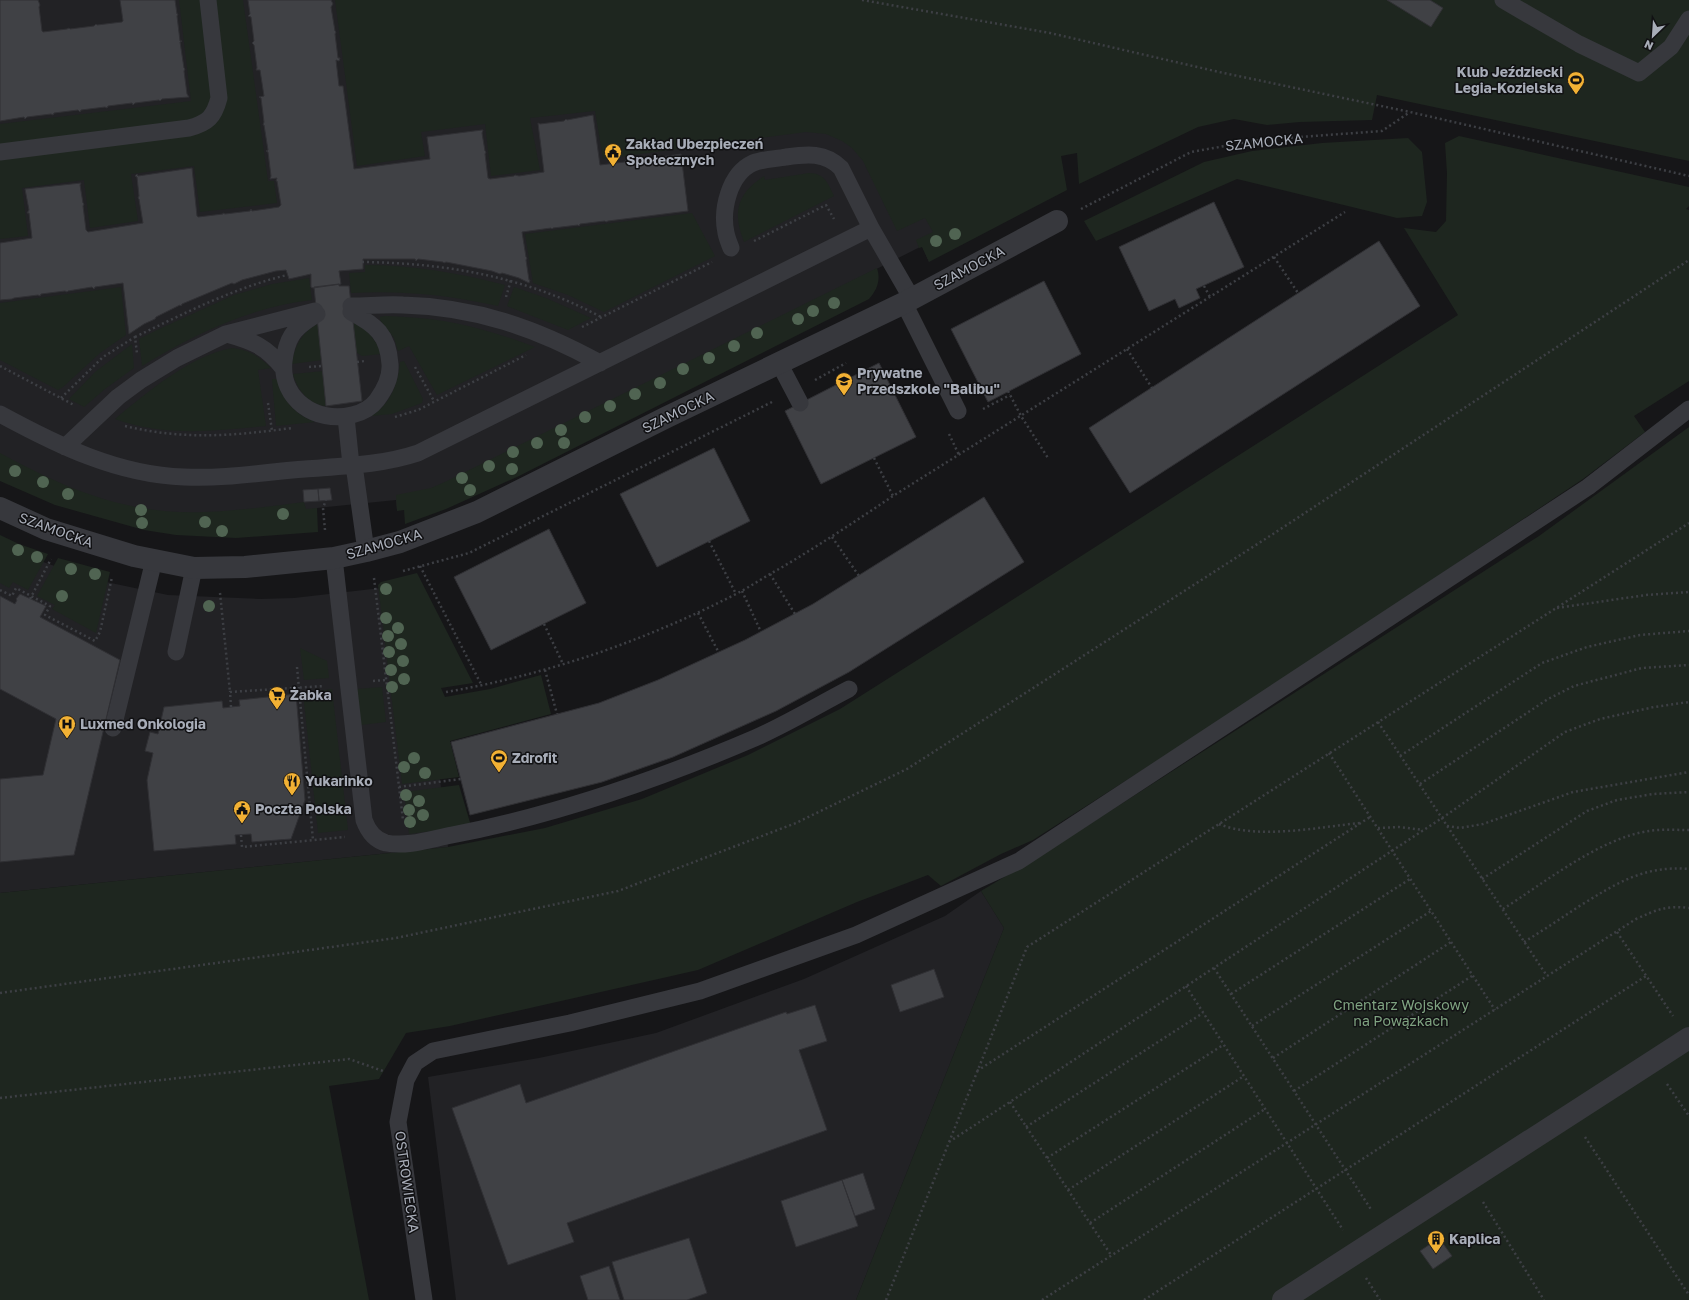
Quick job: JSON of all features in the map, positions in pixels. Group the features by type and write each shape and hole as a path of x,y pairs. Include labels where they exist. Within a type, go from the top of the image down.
{"street":[{"name":"SZAMOCKA","path":"0,508 46,529 134,556 194,568 245,567 334,558 400,542 477,512 667,417 908,301 1057,221"},
{"path":"1283,1300 1688,1039"}],"lane":[{"path":"0,152 189,128 202,125 216,110 219,98 208,0"},
{"path":"1503,0 1580,44 1639,73 1671,47 1689,18"},
{"path":"731,248 726,234 725,220 730,191 736,178 752,164 806,154 816,154 834,161 841,168 908,301 958,411"},
{"path":"0,414 65,447 90,457 118,466 183,478 352,465 401,459 418,453 871,228"},
{"path":"65,447 118,397 141,380 177,358 226,334 317,312 303,323 292,335 285,351 283,368 287,384 295,399 308,410 324,416 340,418 346,417 358,414 374,404 385,389 390,371 390,352 382,335 369,321 351,309 401,304 451,309 505,320 556,340 600,362"},
{"path":"226,334 262,346 274,356 283,368"},
{"path":"778,363 800,404"},
{"name":"OSTROWIECKA","path":"424,1300 398,1122 406,1080 415,1063 433,1051 570,1023 700,991 856,935 1019,861 1588,487 1689,409"},
{"path":"346,417 366,551"},
{"path":"334,558 364,820 367,827 377,840 385,843 406,844 475,830 603,797 756,738 849,689"},
{"path":"113,728 154,560"},
{"path":"176,652 194,568"}],"path":[{"path":"862,0 1050,33 1219,72 1410,112 1689,176"},
{"name":"SZAMOCKA","path":"1057,221 1191,152 1259,140 1335,136 1382,131 1410,112"},
{"path":"749,243 826,205 845,241"},
{"path":"446,692 482,686 563,664 659,630 736,594 832,537 894,496 1345,212"},
{"path":"1274,257 1298,293"},
{"path":"0,993 396,938 618,892 796,823 907,770 1273,534 1689,260"},
{"path":"392,417 411,412 434,401 714,261"},
{"path":"362,262 421,264 478,273 541,290 602,317"},
{"path":"61,398 103,357 135,337 211,300 267,280 288,275"},
{"path":"1204,286 1210,297"},
{"path":"135,337 141,380"},
{"path":"1128,349 1152,388"},
{"path":"412,360 434,401"},
{"path":"0,366 98,416 119,424 144,430 180,435 229,435 299,427"},
{"path":"1008,391 1021,416 1048,458"},
{"path":"948,432 959,455"},
{"path":"874,458 894,496"},
{"path":"324,534 323,508 326,500"},
{"path":"886,1300 1027,947 1689,523"},
{"path":"325,530 362,525"},
{"path":"832,537 859,576"},
{"path":"709,541 736,594"},
{"path":"400,542 410,570"},
{"path":"31,597 52,558"},
{"path":"420,566 482,686"},
{"path":"770,574 795,614"},
{"path":"0,590 12,596 16,588 50,606 45,615 95,641 100,632 112,575"},
{"path":"374,578 406,844"},
{"path":"742,590 761,632"},
{"path":"220,592 231,707"},
{"path":"1556,609 1646,595 1689,592"},
{"path":"698,613 719,653"},
{"path":"544,624 563,664"},
{"path":"1400,756 1542,663 1587,647 1640,635 1689,631"},
{"path":"1420,784 1548,700 1574,686 1642,668 1689,665"},
{"path":"297,667 313,840"},
{"path":"545,670 557,714"},
{"path":"230,692 386,680"},
{"path":"949,1142 1424,830 1565,732 1600,719 1654,707 1689,702"},
{"path":"1378,722 1547,976"},
{"path":"1329,753 1495,1010"},
{"path":"1447,826 1460,828 1483,824 1573,792 1689,772"},
{"path":"399,787 461,779"},
{"path":"1482,879 1587,811 1617,800 1653,794 1689,792"},
{"path":"977,1071 1370,817"},
{"path":"1218,824 1229,829 1252,832 1272,832 1360,823"},
{"path":"1378,828 1399,827 1424,830"},
{"path":"1503,909 1592,852 1619,840 1649,831 1689,830"},
{"path":"241,834 242,847 372,834"},
{"path":"1524,942 1614,884 1643,873 1675,868 1689,869"},
{"path":"1231,994 1410,879"},
{"path":"1042,1300 1636,919 1657,909 1680,907 1689,908"},
{"path":"1252,1026 1431,910"},
{"path":"1617,932 1688,1039"},
{"path":"1272,1058 1451,942"},
{"path":"1214,968 1386,1233"},
{"path":"1294,1091 1472,976"},
{"path":"1144,1300 1646,976"},
{"path":"1186,986 1358,1252"},
{"path":"1026,1127 1203,1013"},
{"path":"1047,1158 1223,1045"},
{"path":"0,1098 349,1059 406,1080"},
{"path":"1652,1062 1689,1116"},
{"path":"1068,1190 1244,1076"},
{"path":"1010,1102 1111,1255"},
{"path":"1090,1222 1265,1109"},
{"path":"1570,1115 1689,1295"},
{"path":"1469,1180 1544,1300"}],"shaded area":[{"path":"0,0 712,0 1047,53 929,262 922,246 397,511 396,500 317,508 316,519 186,528 0,470"},
{"path":"0,547 92,579 168,595 260,599 294,598 381,588 437,754 448,847 0,893"},
{"path":"981,891 1004,928 856,1300 456,1300 428,1077 539,1058 656,1033 804,979 945,916"}],"green space":[{"path":"179,0 243,0 268,181 274,181 277,203 200,212 194,166 131,174 138,221 90,228 84,180 22,188 28,236 0,239 0,124 191,101"},
{"path":"335,0 1689,0 1689,161 1377,95 1372,120 1300,122 1267,125 1234,119 1198,127 1079,184 1077,153 1061,156 1067,190 929,262 922,247 919,248 916,240 933,232 925,218 897,231 863,161 852,148 842,141 826,134 806,132 603,159 595,111 530,118 540,170 491,176 485,124 421,132 425,156 357,166"},
{"path":"1459,136 1689,187 1689,206 1686,209 1689,210 1689,381 1634,416 1645,432 1583,479 1266,691 1033,840 1001,854 941,886 928,875 857,902 698,970 450,1026 406,1033 379,1079 329,1086 369,1300 0,1300 0,893 448,847 545,828 642,799 748,755 840,709 1458,315 1404,228 1436,232 1446,221 1447,173 1445,143"},
{"path":"1408,138 1422,152 1427,202 1422,216 1397,218 1237,179 1096,241 1084,221 1204,162 1252,151 1322,143"},
{"path":"814,173 822,177 828,183 834,196 744,242 738,222 738,213 739,204 748,190 764,176 765,180"},
{"path":"692,213 715,256 604,312 568,295 533,283 525,234"},
{"path":"365,265 401,266 436,270 505,285 498,306 425,294 389,292 351,293 349,273 365,272"},
{"path":"877,268 879,277 878,285 869,299 519,476 446,509 405,524 404,510 397,511 396,495 431,488 447,481"},
{"path":"309,278 312,300 290,303 245,315 181,343 142,366 139,339 234,295 272,284"},
{"path":"121,287 126,335 100,353 63,387 58,390 0,360 0,303"},
{"path":"514,287 546,298 591,318 568,330 507,306"},
{"path":"389,316 422,318 455,323 487,331 535,347 437,395 409,346 398,351 394,338 380,320 380,317"},
{"path":"352,321 370,334 381,354 362,356 356,352"},
{"path":"318,324 322,360 292,364 297,346 303,336 312,327"},
{"path":"132,344 134,368 105,389 84,407 69,399 95,372"},
{"path":"232,348 244,350 253,354 271,368 258,370 266,426 228,430 190,431 133,425 115,419 170,376 201,358"},
{"path":"404,361 423,399 422,403 392,414 371,416 384,406 392,393 400,362"},
{"path":"323,371 326,406 315,403 305,396 298,386 293,374"},
{"path":"272,379 277,379 282,394 290,406 301,415 315,422 276,426"},
{"name":"Cmentarz Wojskowy na Powązkach","path":"1689,427 1689,1300 856,1300 1004,928 981,891 1054,847 1539,536"},
{"path":"0,453 49,478 73,488 123,504 149,509 176,512 204,512 304,502 306,509 317,508 318,532 236,538 176,535 144,530 55,505 0,481"},
{"path":"0,535 19,544 48,554 28,590 13,582 9,588 0,583"},
{"path":"58,558 110,572 96,633 52,609 55,605 37,596"},
{"path":"417,573 473,683 441,688 445,697 490,689 541,675 551,714 450,741 459,777 402,784 378,585 381,582"},
{"path":"300,648 327,661 329,678 304,680"},
{"path":"382,687 386,722 361,725 357,689"},
{"path":"332,689 348,830 318,833 303,693"},
{"path":"459,785 471,826 409,834 404,792"}],"building":[{"path":"0,0 38,0 40,5 39,7 43,32 94,26 96,24 122,22 120,0 175,0 178,14 180,41 182,41 180,42 185,69 187,94 189,97 162,99 160,101 135,103 133,105 132,103 108,106 107,108 81,110 80,112 78,110 54,113 53,115 27,117 25,119 24,117 0,121"},
{"name":"Zakład Ubezpieczeń Społecznych","path":"248,0 331,0 333,4 331,7 336,32 338,58 340,58 339,61 336,60 339,86 343,86 354,169 430,159 427,137 483,130 482,133 486,152 488,178 490,179 515,175 519,176 544,172 538,123 564,121 566,119 593,115 600,165 625,162 626,160 627,162 681,154 688,211 580,224 579,226 522,232 527,258 526,260 530,280 529,283 519,278 502,273 500,274 446,262 444,263 418,259 416,261 415,259 363,259 363,269 339,271 341,284 313,288 311,287 311,274 289,279 286,270 276,271 242,280 234,284 232,283 182,304 181,306 180,305 156,317 129,334 123,283 95,287 94,289 92,287 67,292 41,294 40,296 0,300 0,243 32,238 29,213 27,213 29,210 25,189 81,183 80,185 84,204 86,230 88,232 143,223 138,198 137,177 135,176 137,174 138,176 192,168 198,217 250,211 251,209 252,211 279,207 281,205 276,181 277,178 270,179 271,176 268,152 266,151 268,150 263,125 264,122 261,98 259,97 264,96 260,70 256,70 254,45 252,43 254,41 251,17 248,16 250,14"},
{"path":"1387,0 1430,0 1443,8 1431,27"},
{"path":"1214,202 1244,267 1196,289 1200,298 1179,308 1175,299 1149,311 1119,247"},
{"path":"1379,241 1420,306 1130,493 1089,428"},
{"path":"1044,281 1081,354 988,402 951,329"},
{"path":"339,284 339,286 349,286 362,401 326,406 314,287"},
{"path":"879,363 916,437 821,484 785,411"},
{"path":"714,448 750,521 657,567 620,494"},
{"path":"330,488 332,500 319,501 318,489"},
{"path":"318,489 319,501 304,502 303,490"},
{"path":"984,497 1024,562 849,672 776,711 673,757 602,782 470,815 451,742 599,703 658,680 745,640 813,604"},
{"path":"549,529 586,603 491,650 454,577"},
{"path":"20,594 46,606 40,617 120,660 74,855 0,862 0,779 43,775 56,719 0,689 0,596 15,604 16,599"},
{"path":"296,694 305,800 291,839 252,842 251,834 235,835 236,844 154,851 147,780 153,753 145,751 150,732 158,734 164,707 222,701 223,708 240,706 239,700"},
{"path":"934,969 944,997 900,1012 891,985"},
{"path":"815,1005 827,1041 799,1050 827,1130 567,1223 574,1242 508,1265 452,1108 520,1084 526,1103 786,1012 787,1014"},
{"path":"863,1173 875,1209 855,1216 842,1180"},
{"path":"842,1180 858,1226 796,1247 781,1201"},
{"path":"689,1238 707,1293 687,1300 624,1300 612,1262"},
{"name":"Kaplica","path":"1439,1238 1452,1256 1433,1269 1420,1251"},
{"path":"609,1266 620,1300 588,1300 580,1276"}],"place":[{"name":"Klub Jeździecki Legia-Kozielska","path":"1576,95"},
{"name":"Zakład Ubezpieczeń Społecznych","path":"613,167"},
{"name":"Prywatne Przedszkole \"Balibu\"","path":"844,396"},
{"name":"Żabka","path":"277,710"},
{"name":"Luxmed Onkologia","path":"67,739"},
{"name":"Zdrofit","path":"499,773"},
{"name":"Yukarinko","path":"292,796"},
{"name":"Poczta Polska","path":"242,824"},
{"name":"Kaplica","path":"1436,1254"}]}
